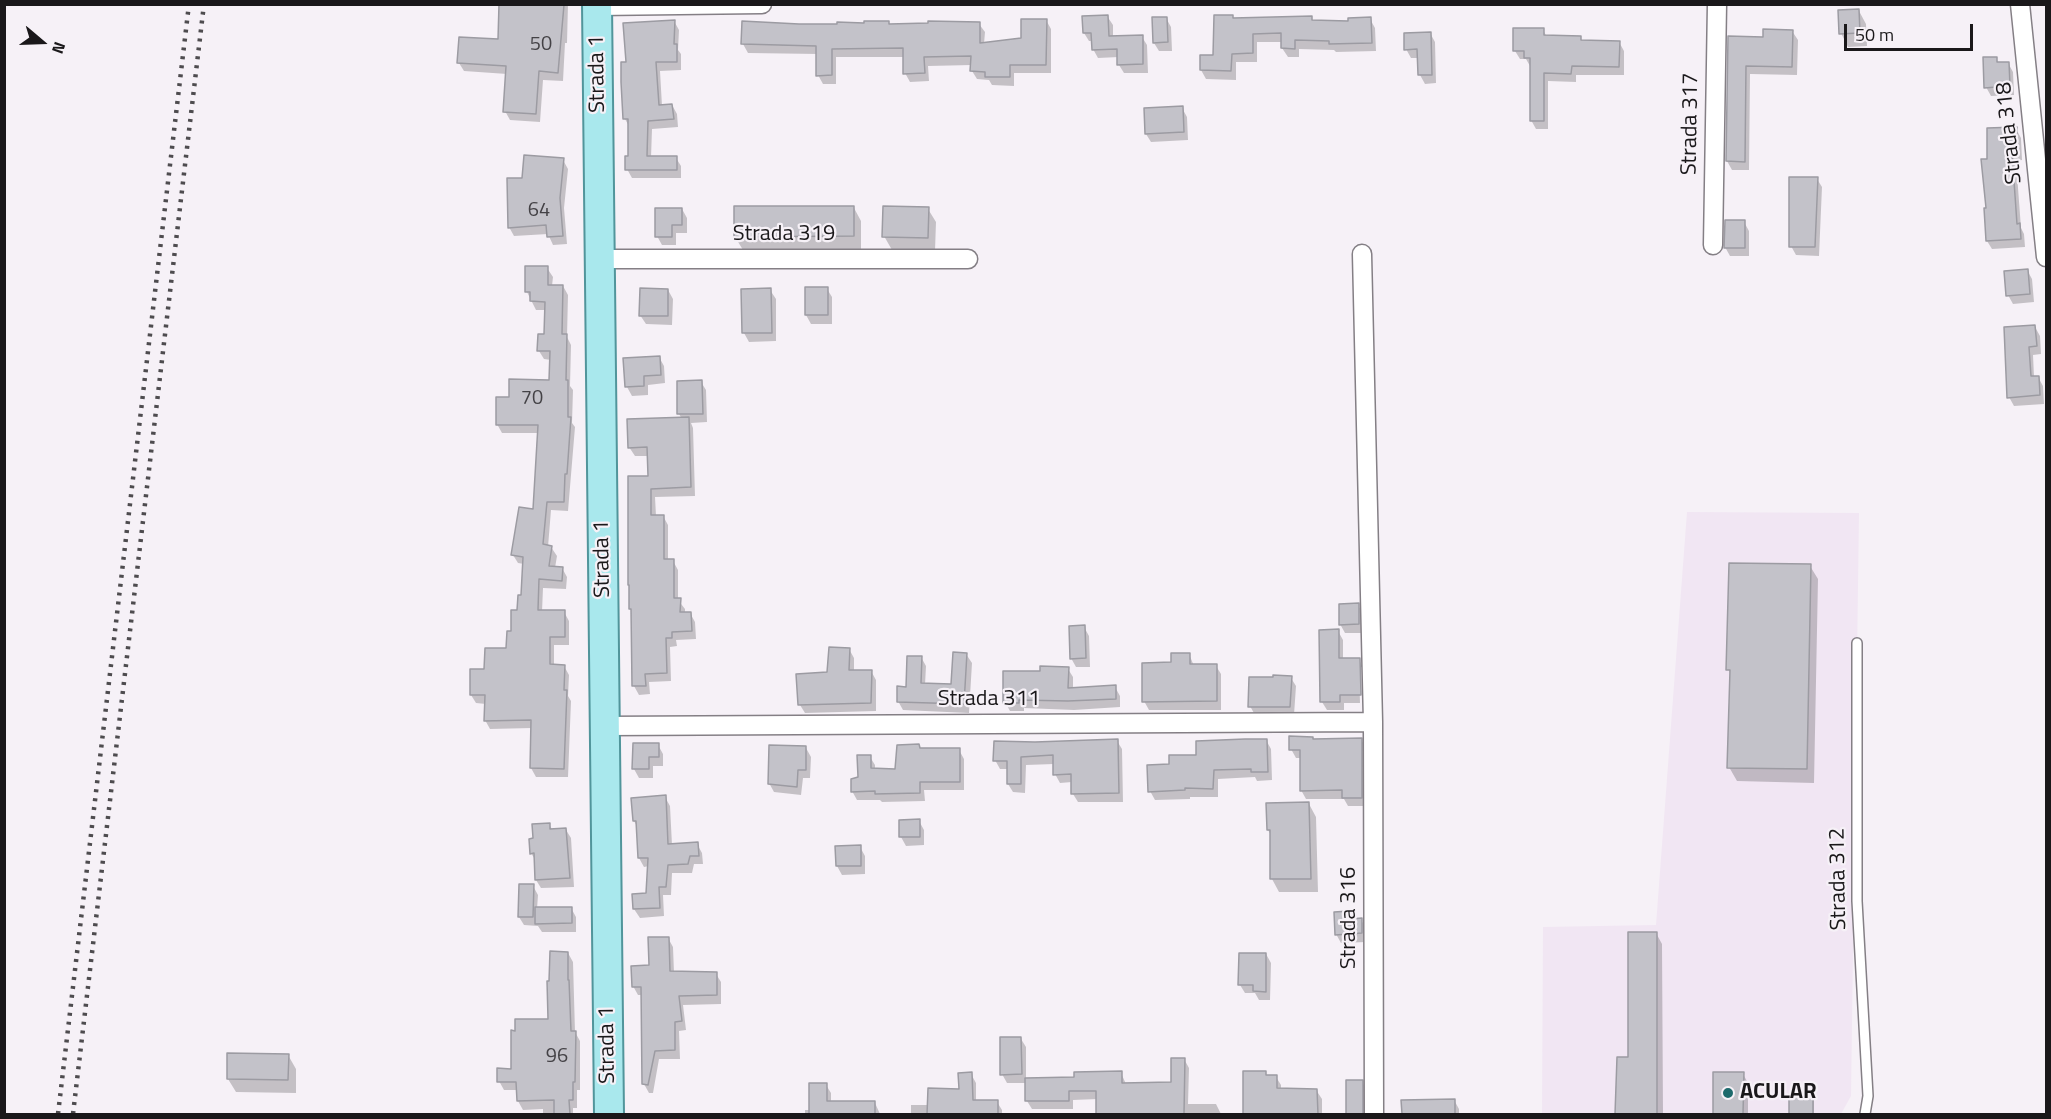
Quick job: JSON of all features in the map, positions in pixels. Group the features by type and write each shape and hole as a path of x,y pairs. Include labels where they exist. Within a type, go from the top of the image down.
{"main road":[{"name":"Strada 1","path":"597,5 609,1114"}],"street":[{"path":"597,5 762,4"},
{"name":"Strada 317","path":"1713,245 1717,4"},
{"name":"Strada 318","path":"2020,4 2046,257"},
{"name":"Strada 316","path":"1362,254 1373,722 1374,1114"},
{"name":"Strada 319","path":"600,259 968,259"},
{"name":"Strada 311","path":"605,726 1373,722"}],"lane":[{"name":"Strada 312","path":"1857,643 1857,901 1868,1096 1865,1114"}],"shaded area":[{"path":"1687,512 1859,513 1851,1096 1841,1114 1542,1114 1543,927 1656,925"}],"building":[{"path":"499,4 564,5 558,73 539,71 536,114 503,112 506,66 457,63 459,37 498,39"},
{"path":"1859,9 1860,33 1839,34 1838,10"},
{"path":"1108,15 1109,36 1143,35 1143,64 1117,65 1117,49 1092,50 1091,33 1083,33 1082,16"},
{"path":"1214,15 1233,15 1233,18 1312,16 1312,20 1348,21 1348,18 1371,17 1372,43 1329,44 1329,41 1295,40 1295,49 1281,48 1281,33 1253,34 1253,53 1232,54 1231,71 1200,70 1200,55 1213,55"},
{"path":"1152,17 1167,17 1168,42 1153,43"},
{"path":"1021,19 1047,19 1046,65 1010,65 1010,77 985,77 985,72 970,71 971,56 924,57 925,73 903,74 903,48 832,49 832,75 816,76 816,46 741,44 742,21 799,24 864,23 864,21 889,21 889,24 928,23 928,21 980,22 980,43 1021,38"},
{"path":"675,20 674,44 677,44 677,62 656,62 659,105 672,104 674,119 648,121 647,156 677,156 677,170 625,170 625,156 628,156 628,119 623,119 621,82 621,62 626,62 623,23"},
{"path":"1513,28 1544,28 1544,35 1581,36 1581,40 1620,41 1619,67 1572,66 1571,74 1544,73 1544,121 1530,121 1530,58 1524,58 1524,51 1513,51"},
{"path":"1763,29 1793,30 1792,67 1746,66 1745,162 1726,161 1728,36 1763,37"},
{"path":"1431,32 1432,75 1418,75 1417,49 1404,50 1404,33"},
{"path":"1983,57 1997,57 1997,62 2009,62 2010,86 1984,88"},
{"path":"1183,106 1184,132 1145,134 1144,108"},
{"path":"2017,127 2017,152 2012,152 2017,224 2020,223 2021,239 1986,241 1984,208 1986,208 1981,159 1987,159 1987,128"},
{"path":"524,155 564,158 560,198 563,236 547,237 546,225 508,228 507,178 522,178"},
{"path":"1789,177 1818,177 1815,247 1789,247"},
{"path":"734,206 854,206 854,236 734,237"},
{"path":"883,206 929,207 928,238 882,237"},
{"path":"655,208 682,208 682,225 672,225 672,237 655,237"},
{"path":"1725,220 1745,220 1745,248 1724,248"},
{"path":"525,266 548,266 548,285 563,285 562,334 567,334 566,380 568,380 568,417 571,417 564,502 547,502 543,544 552,546 549,566 563,567 562,581 539,579 538,610 565,610 565,637 550,637 550,664 565,665 564,690 567,690 564,769 530,768 531,720 484,721 485,695 470,695 470,669 484,669 485,648 506,648 507,631 511,631 511,610 517,610 518,595 521,595 523,557 511,555 519,507 533,509 538,425 496,425 496,397 509,397 509,379 549,380 550,351 537,351 538,334 544,334 545,302 530,301 530,292 525,292"},
{"path":"2028,269 2030,294 2006,296 2004,271"},
{"path":"805,287 828,287 828,315 805,315"},
{"path":"640,288 668,289 668,316 639,316"},
{"path":"771,288 772,333 742,333 741,289"},
{"path":"2035,325 2037,346 2029,347 2031,376 2039,376 2040,395 2007,398 2004,327"},
{"path":"660,356 661,375 644,376 644,386 625,387 623,358"},
{"path":"702,380 703,414 677,414 677,381"},
{"path":"689,417 691,487 651,489 651,515 664,515 664,559 674,559 674,598 681,598 680,612 691,612 692,631 672,632 672,638 666,638 667,673 645,674 646,686 632,686 631,609 629,609 628,585 628,476 648,476 647,447 628,448 627,419"},
{"path":"1729,563 1811,564 1807,769 1727,768 1730,670 1726,670"},
{"path":"1359,603 1359,624 1339,625 1339,604"},
{"path":"1085,625 1086,658 1070,659 1069,626"},
{"path":"1339,629 1339,658 1360,658 1361,695 1340,695 1340,702 1320,702 1319,630"},
{"path":"829,647 850,648 849,670 872,670 871,703 798,705 796,674 827,672"},
{"path":"953,652 967,653 964,704 897,702 897,686 906,687 907,656 922,656 921,683 951,684"},
{"path":"1171,653 1190,653 1190,664 1217,664 1217,701 1142,702 1142,663 1171,662"},
{"path":"1040,666 1069,667 1068,688 1116,685 1116,699 1019,700 1019,703 1003,703 1003,671 1040,671"},
{"path":"1273,675 1292,676 1290,707 1248,707 1249,677 1273,677"},
{"path":"1289,736 1313,737 1313,739 1362,738 1362,798 1342,798 1342,790 1300,791 1300,750 1289,750"},
{"path":"1118,739 1119,793 1071,794 1071,774 1053,775 1053,755 1021,757 1021,784 1007,784 1007,761 993,761 994,741"},
{"path":"1267,739 1268,772 1251,772 1251,769 1214,770 1213,789 1185,788 1185,790 1148,792 1147,765 1169,764 1169,755 1196,755 1196,741"},
{"path":"633,743 659,743 659,757 649,757 649,769 632,769"},
{"path":"919,744 920,748 960,748 960,782 920,782 920,793 851,792 851,779 858,777 857,755 871,755 871,768 895,769 897,745"},
{"path":"769,745 806,746 806,770 798,770 797,787 768,784"},
{"path":"666,795 668,844 698,842 699,856 690,856 688,864 668,865 666,887 659,887 660,908 633,909 632,894 646,893 648,858 638,858 636,821 633,821 631,798"},
{"path":"1309,802 1311,879 1270,879 1270,830 1267,830 1266,803"},
{"path":"920,819 920,837 899,837 899,820"},
{"path":"550,823 550,829 566,828 570,878 535,880 534,853 530,854 529,839 533,838 532,824"},
{"path":"861,845 861,866 836,866 835,846"},
{"path":"519,884 534,884 533,917 518,917"},
{"path":"535,907 572,907 572,923 535,924"},
{"path":"1349,911 1350,919 1362,918 1362,933 1335,935 1334,912"},
{"path":"1628,932 1657,932 1657,1114 1615,1114 1617,1057 1628,1057"},
{"path":"648,937 669,937 670,971 717,972 717,995 679,996 682,1021 675,1022 675,1050 655,1051 648,1085 642,1084 641,987 632,987 631,966 649,965"},
{"path":"550,951 568,952 571,1031 576,1031 575,1082 573,1082 573,1100 569,1100 570,1114 554,1114 554,1100 517,1101 516,1082 497,1082 497,1068 511,1069 511,1030 515,1031 515,1019 548,1019 547,981 549,981"},
{"path":"1239,953 1266,953 1266,992 1253,991 1253,985 1238,985"},
{"path":"1000,1037 1021,1037 1022,1074 1000,1075"},
{"path":"227,1053 289,1054 288,1080 227,1079"},
{"path":"1171,1058 1185,1058 1184,1114 1096,1114 1096,1091 1069,1091 1069,1101 1025,1101 1025,1078 1074,1077 1074,1072 1122,1071 1122,1083 1171,1082"},
{"path":"1243,1071 1266,1071 1266,1075 1277,1075 1277,1088 1317,1089 1318,1114 1243,1114"},
{"path":"972,1072 973,1100 998,1100 998,1114 927,1114 928,1088 959,1089 958,1073"},
{"name":"ACULAR","path":"1713,1072 1744,1072 1743,1114 1713,1114"},
{"path":"1346,1080 1363,1080 1363,1114 1346,1114"},
{"path":"809,1083 827,1083 827,1101 875,1101 875,1114 809,1114"},
{"path":"1789,1094 1813,1095 1813,1114 1789,1114"},
{"path":"1455,1099 1455,1114 1402,1114 1401,1100"}],"railway":[{"path":"58,1114 189,4"},
{"path":"73,1114 204,4"}],"place":[{"name":"ACULAR","path":"1728,1093"}]}
